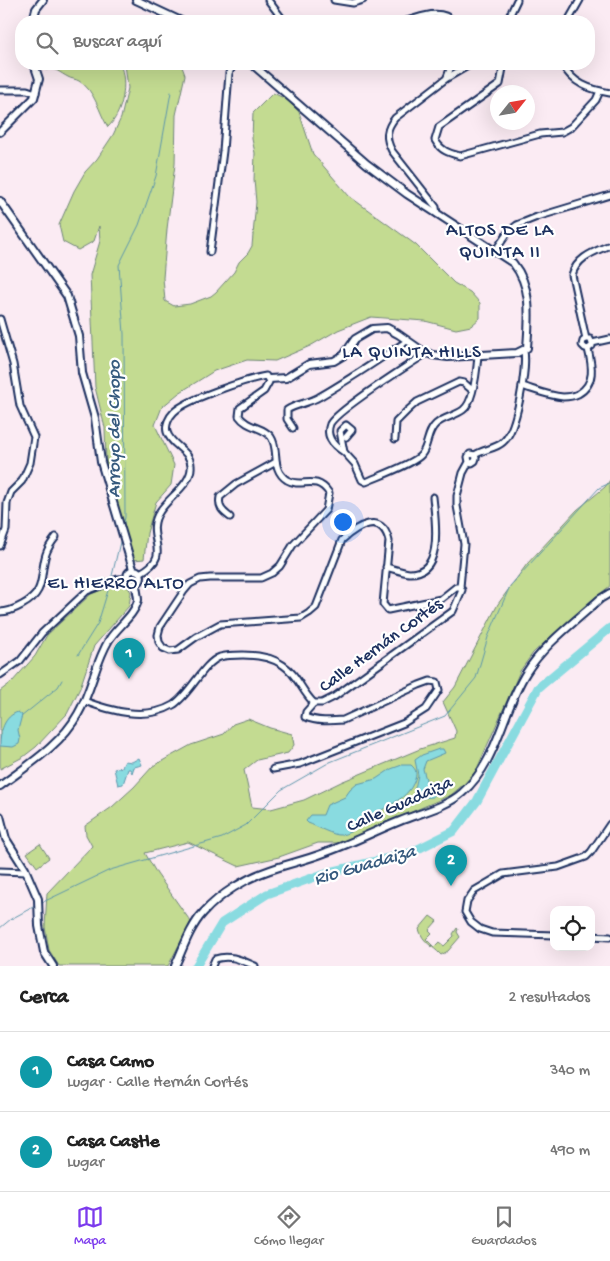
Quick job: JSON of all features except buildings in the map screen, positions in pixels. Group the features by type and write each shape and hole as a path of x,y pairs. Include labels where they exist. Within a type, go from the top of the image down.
{"street":[{"path":"34,15 36,9 43,0"},
{"path":"136,0 168,15"},
{"path":"268,0 280,15"},
{"path":"334,0 353,3 363,0"},
{"path":"510,15 517,0"},
{"path":"571,15 580,0"},
{"path":"432,15 445,15"},
{"path":"0,132 34,98 39,79 36,70"},
{"path":"210,252 223,151 231,70"},
{"path":"140,573 151,567 156,561 158,553 154,523 159,512 188,479 191,471 191,463 187,454 167,434 166,426 174,411 186,403 253,378 266,376 269,379 286,378 309,364 334,361 344,355 355,339 372,329 387,328 427,353 448,357 517,353 527,348 527,290 523,278 513,264 436,214 367,164 259,70"},
{"path":"447,78 450,70"},
{"path":"436,214 437,210 433,202 392,151 388,144 387,134 389,125 395,118 447,78 461,70"},
{"path":"504,70 500,84 439,127 435,140 439,147 449,154 460,156 540,134 562,132 571,127 596,100 600,91"},
{"path":"565,70 567,74 580,84 610,93"},
{"path":"0,90 27,90 36,93"},
{"path":"495,251 509,231 517,225 610,195"},
{"path":"0,201 67,296 79,336 82,374 95,418 101,462 133,569 140,573"},
{"path":"586,339 572,275 574,266 580,260 610,245"},
{"path":"0,319 13,364 20,406 34,436 30,463 22,481 11,492 7,503 6,530 0,546"},
{"path":"586,339 590,339 592,342 610,339"},
{"path":"522,386 562,397 568,397 586,389 590,382 592,366 588,349 582,345 582,341 586,339"},
{"path":"292,428 287,410 316,399 330,391 407,341"},
{"path":"588,349 592,346 592,342"},
{"path":"460,587 464,544 457,496 463,473 469,462 475,461 475,455 502,444 508,437 513,426 522,386 526,361 524,351"},
{"path":"427,353 346,408 330,425 328,432 330,440 335,447 344,452 355,464 362,480 366,482 414,461 421,456 427,438 435,425 465,409 469,404 477,369 478,355"},
{"name":"Calle Hernán Cortés","path":"84,701 109,710 131,713 161,710 173,705 183,697 214,660 228,656 252,655 267,657 283,665 293,673 306,696 314,703 322,703 334,697 453,611 462,590 460,587 456,587 441,600 388,610 384,607 389,541 387,533 382,526 374,523 365,524 342,540 316,607 301,618 220,624 178,650 170,651 159,642 160,627 190,584 200,579 261,578 272,573 280,566 293,545 326,510 329,493 325,487 319,483 294,482 286,479 276,465 274,442 270,435 244,423 239,416 240,408 264,391 269,379"},
{"path":"394,439 396,422 417,402 459,382 464,383 472,390"},
{"path":"344,452 340,431 346,426 352,430 346,437"},
{"path":"230,517 220,509 218,504 220,497 236,484 276,462"},
{"path":"386,567 411,573 422,570 431,562 436,534 433,497"},
{"path":"0,612 14,610 37,594 42,584 46,553 56,537"},
{"path":"126,579 127,572 133,569"},
{"path":"0,675 20,661 42,633 87,591 118,579 126,579 131,584 136,584 140,582 140,573"},
{"path":"0,786 46,751 71,724 90,689 102,652 110,638 134,608 138,599 136,584"},
{"name":"Calle Guadaiza","path":"175,966 193,927 203,913 251,877 324,854 372,832 445,803 463,792 475,779 490,755 519,685 536,658 600,599 610,593"},
{"path":"273,769 300,764 404,723 426,709 439,690 439,686 437,682 430,681 343,720 332,721 305,717 306,712 314,703"},
{"path":"0,816 3,840 26,872 38,899 39,926 44,952 53,966"},
{"path":"550,936 492,933 480,928 471,922 465,912 467,901 474,891 503,874 558,867 586,857 610,824"},
{"path":"0,871 26,872"},
{"path":"595,936 610,937"},
{"path":"212,966 215,959 224,956 234,957 255,966"}],"green space":[{"path":"55,70 122,70 124,80 123,97 117,114 108,127 89,90 78,80 69,78"},
{"path":"126,70 183,70 185,75 176,115 175,164 163,278 165,301 174,306 190,304 211,296 234,272 239,262 252,246 256,202 254,180 255,153 252,139 253,113 273,93 286,99 299,112 313,154 349,196 416,245 454,283 470,292 480,303 480,318 471,326 456,329 425,321 371,317 338,330 310,346 275,361 247,360 214,371 179,393 162,407 155,425 174,465 171,485 156,502 147,533 144,559 134,560 106,464 105,428 95,387 90,275 100,241 99,226 94,241 78,250 63,242 59,225 74,191 85,172 97,159 113,135 121,118 128,88"},
{"path":"610,480 610,586 588,603 533,653 520,671 476,771 464,784 451,795 339,843 318,843 279,857 238,866 188,842 145,853 157,874 191,922 168,966 59,966 49,950 45,927 47,893 92,846 86,835 85,826 112,807 153,766 191,745 224,734 233,724 248,719 292,734 294,745 288,753 257,760 244,770 252,807 271,809 304,800 341,782 420,749 455,738 456,731 443,702 455,687 498,604 527,564 577,510 605,487"},
{"path":"117,584 126,584 131,592 129,606 94,646 80,688 67,714 36,747 23,757 0,769 0,691 12,682 35,656 47,635 91,594"},
{"path":"40,844 49,858 37,867 27,853"},
{"path":"430,916 437,921 429,930 432,933 426,939 434,947 439,942 444,946 458,929 457,932 460,937 448,951 441,955 425,941 419,929"}],"water":[{"path":"18,712 22,715 18,730 19,744 13,747 0,746 1,735 6,721"},
{"path":"443,749 445,753 426,761 423,769 427,783 434,792 433,797 422,798 414,793 418,775 415,760 422,755"},
{"path":"139,758 142,765 134,767 132,773 128,769 123,784 118,785 114,769 122,767 125,761 132,762"},
{"path":"402,765 411,765 416,772 411,788 402,797 373,815 354,830 338,835 306,821 311,815 323,815 327,805 345,797 357,784 376,779 391,769"}],"waterway":[{"name":"Arroyo del Chopo","path":"123,527 125,517 124,334 119,265 139,225 156,176 171,92"},
{"path":"41,903 110,870 222,838 246,825 281,790 330,762 445,716 476,678 488,637 510,586 599,488 610,483"},
{"name":"Arroyo del Chopo","path":"111,580 121,538"},
{"name":"Arroyo del Chopo","path":"78,655 98,623 110,584"},
{"name":"Rio Guadaiza","path":"196,966 222,923 267,894 326,873 410,853 454,831 477,801 538,688 610,628"},
{"name":"Arroyo del Chopo","path":"21,717 58,687 62,680"},
{"path":"0,928 11,919 35,906"}],"place":[{"name":"Casa Camo","path":"129,679"},
{"name":"Casa Castle","path":"451,886"}],"district":[{"name":"ALTOS DE LA QUINTA II","path":"500,239"},
{"name":"LA QUINTA HILLS","path":"412,350"},
{"name":"EL HIERRO ALTO","path":"116,581"}]}
